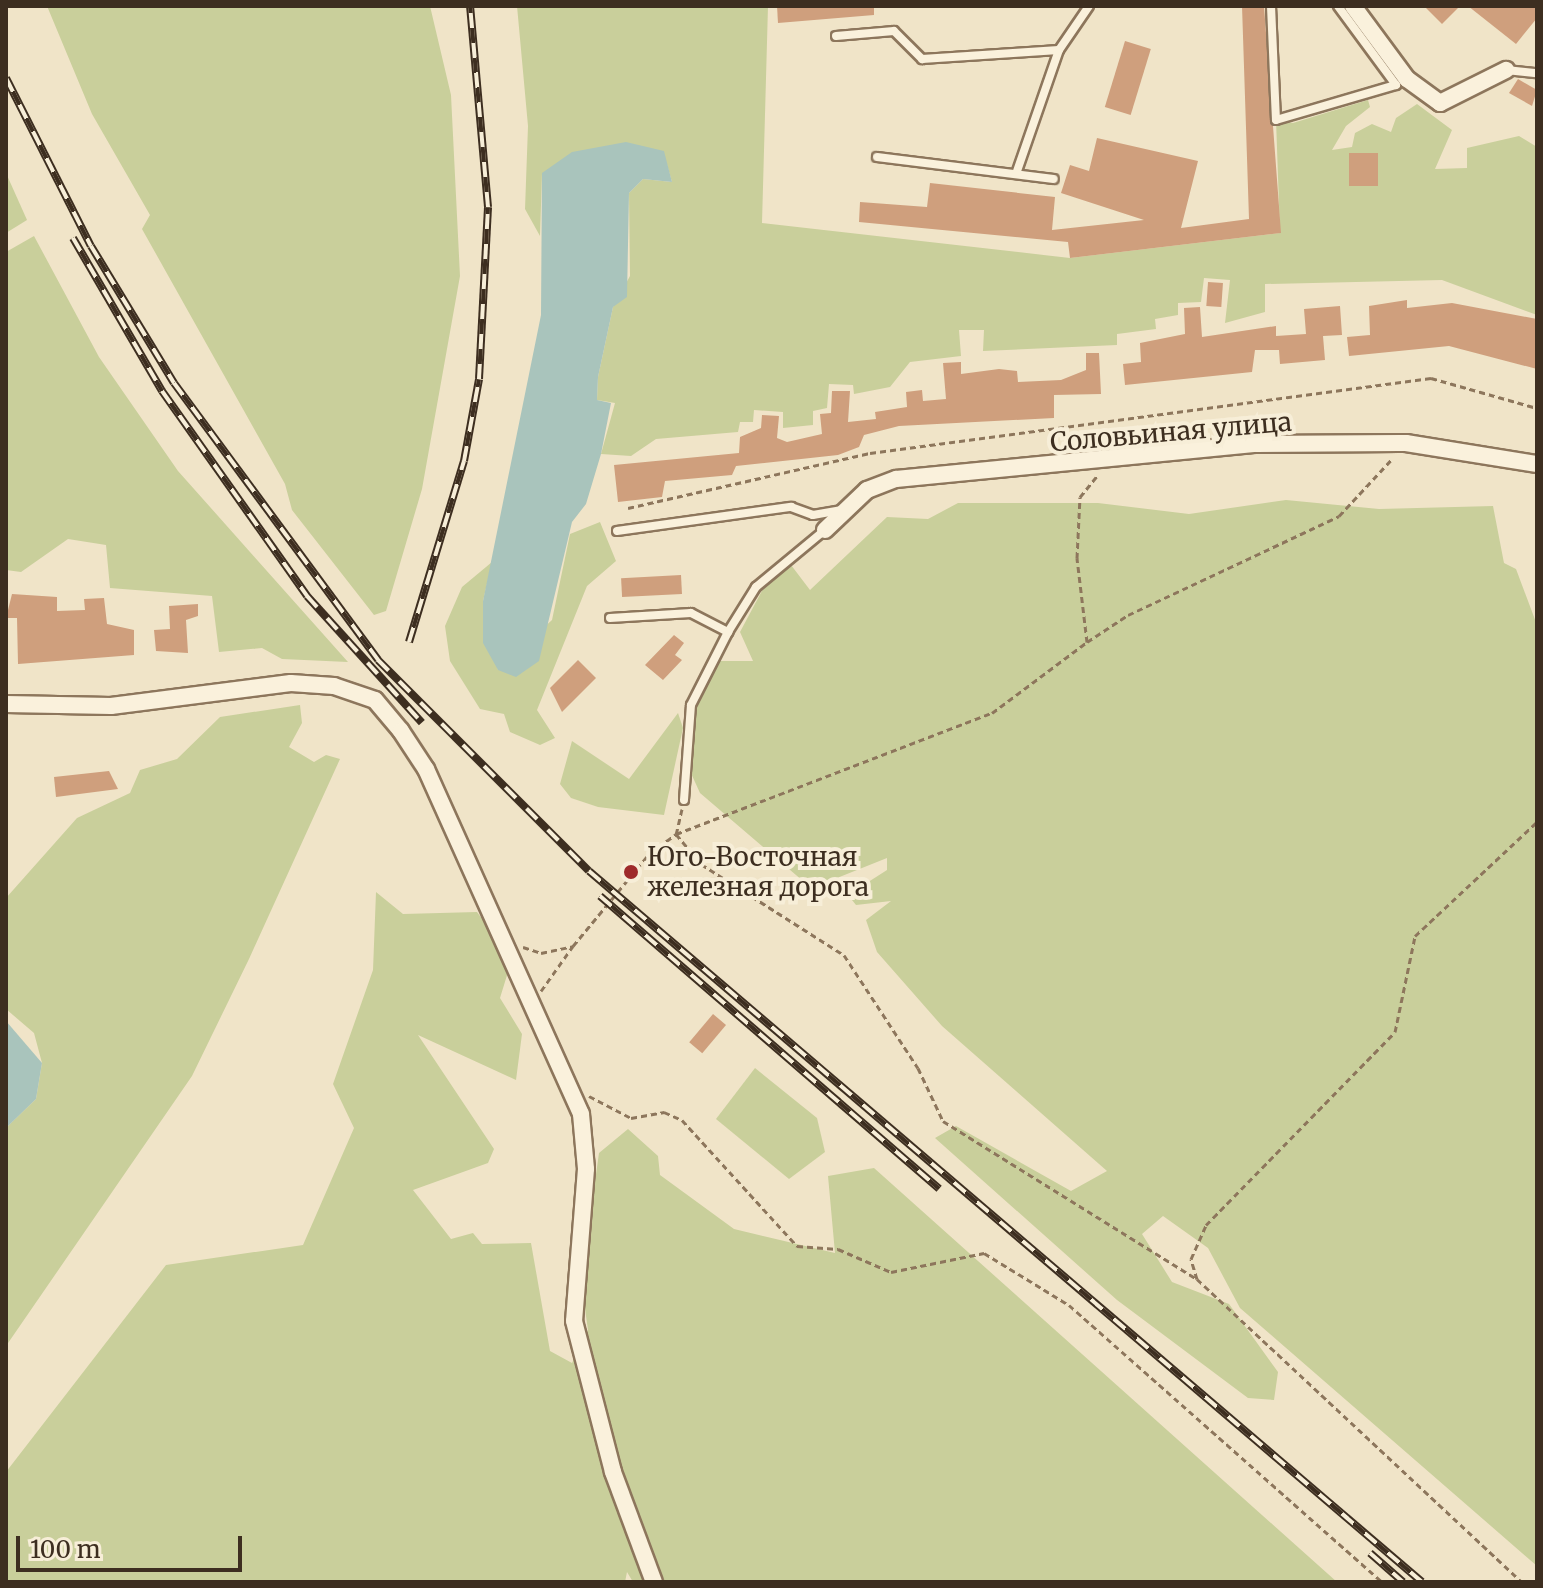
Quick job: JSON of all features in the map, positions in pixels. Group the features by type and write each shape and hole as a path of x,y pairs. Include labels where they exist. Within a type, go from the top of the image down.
{"street":[{"path":"1353,6 1407,79 1440,103 1506,70"},
{"name":"Соловьиная улица","path":"825,530 867,490 896,479 1109,462 1256,444 1406,443 1537,464"},
{"path":"6,704 111,706 291,683 360,694 375,700 426,769 570,1082 586,1142 573,1272 579,1353 654,1582"}],"lane":[{"path":"1016,174 1059,50 1089,6"},
{"path":"1271,6 1276,120 1396,85 1338,6"},
{"path":"836,36 894,31 922,59 1059,50"},
{"path":"1506,70 1537,73"},
{"path":"877,157 1054,179"},
{"path":"617,531 791,507 813,515 849,509"},
{"path":"684,800 691,705 728,632 756,587 825,530"},
{"path":"610,618 691,613 728,632"}],"path":[{"path":"628,508 870,453 1431,378 1537,408"},
{"path":"533,1002 573,946 650,853 676,834 992,713 1128,615 1339,516 1406,443"},
{"path":"1087,642 1077,558 1080,497 1109,462"},
{"path":"676,834 684,800"},
{"path":"1197,1279 1191,1259 1206,1225 1395,1032 1415,936 1537,822"},
{"path":"676,834 701,864 844,955 918,1068 943,1121 1197,1279 1522,1582"},
{"path":"504,941 541,953 573,946"},
{"path":"570,1082 631,1118 664,1112 682,1120 797,1246 838,1249 891,1272 984,1253 1069,1305 1382,1582"}],"green space":[{"path":"47,6 430,6 451,95 460,276 422,489 386,611 374,615 292,510 285,484 142,229 150,215 92,114"},
{"path":"517,6 768,6 762,223 1070,258 1280,233 1276,120 1293,123 1368,100 1370,107 1346,126 1332,150 1352,147 1355,133 1372,124 1391,132 1396,118 1417,104 1452,130 1435,169 1467,168 1467,148 1519,136 1537,147 1537,315 1442,280 1265,284 1265,312 1225,323 1230,280 1204,278 1201,302 1178,303 1178,315 1155,319 1156,329 1117,334 1117,345 983,351 984,330 959,330 961,356 910,362 890,387 854,394 853,385 829,384 827,408 813,411 813,425 783,428 783,412 754,410 753,422 740,422 738,432 656,439 631,456 601,454 615,403 597,400 598,377 613,307 630,276 629,193 643,179 672,182 663,151 542,174 540,236 525,209 528,126"},
{"path":"6,173 27,220 6,233"},
{"path":"34,236 99,357 178,471 348,662 282,659 262,648 219,652 212,596 110,588 106,545 68,539 21,572 6,570 6,252"},
{"path":"1286,500 1379,509 1493,506 1504,563 1516,569 1537,625 1537,1566 1240,1308 1208,1248 1163,1216 1142,1234 1172,1282 1229,1304 1278,1372 1274,1400 1248,1398 1117,1300 935,1138 956,1126 1071,1191 1107,1171 942,1026 877,952 866,920 891,901 856,905 848,895 887,870 887,858 832,880 803,881 700,793 690,771 695,709 720,661 753,661 740,632 765,585 791,565 810,590 887,517 928,519 958,503 1098,503 1189,514"},
{"path":"600,522 616,561 587,586 537,710 555,738 540,745 510,732 504,714 480,709 450,661 445,626 462,587 492,562 483,601 498,670 552,620 570,534"},
{"path":"300,705 302,723 289,747 314,762 326,755 340,759 249,959 192,1076 6,1346 6,1128 36,1099 42,1063 34,1033 6,1009 6,898 77,818 130,793 140,770 177,759 220,717"},
{"path":"678,713 683,728 664,815 598,807 571,798 560,784 572,741 629,779"},
{"path":"376,892 403,914 477,912 512,959 500,998 522,1034 516,1080 418,1035 494,1149 488,1163 413,1190 451,1239 473,1233 482,1244 531,1243 550,1351 572,1363 588,1330 581,1281 599,1153 628,1129 658,1156 660,1175 734,1229 835,1253 828,1176 874,1168 1337,1582 633,1582 627,1572 625,1582 6,1582 6,1472 166,1265 303,1245 354,1128 333,1084 373,970"},
{"path":"755,1068 817,1118 825,1152 789,1179 716,1119"}],"water":[{"path":"626,142 664,151 672,182 643,179 629,193 627,297 613,307 598,377 597,400 611,403 601,454 586,504 572,522 539,661 516,677 498,670 483,643 483,601 541,315 542,173 572,152"},
{"path":"6,1021 42,1063 36,1099 6,1128"}],"building":[{"path":"777,6 874,6 874,15 778,23"},
{"path":"1242,6 1264,6 1281,233 1070,258 1068,242 859,222 860,202 927,207 930,183 1055,197 1052,230 1144,220 1061,193 1070,165 1089,171 1097,138 1198,161 1181,228 1249,219"},
{"path":"1424,6 1460,6 1442,24"},
{"path":"1468,6 1537,6 1537,18 1516,44"},
{"path":"1125,41 1151,49 1131,115 1105,107"},
{"path":"1518,79 1537,90 1532,106 1509,93"},
{"path":"1349,153 1378,153 1378,186 1349,186"},
{"path":"1208,282 1223,283 1221,307 1206,306"},
{"path":"1407,300 1407,308 1452,303 1537,319 1537,369 1449,346 1349,356 1347,337 1370,335 1369,306"},
{"path":"1340,306 1342,335 1323,336 1325,360 1280,364 1279,350 1255,350 1252,372 1125,385 1123,364 1141,362 1140,343 1185,334 1184,308 1200,307 1202,337 1276,326 1276,336 1306,334 1304,309"},
{"path":"1086,353 1099,353 1101,394 1054,395 1054,418 899,426 864,435 859,447 838,455 736,466 732,475 665,481 662,497 618,502 614,465 739,453 740,437 761,428 762,415 779,416 777,438 787,442 822,434 820,414 831,413 832,391 850,391 848,422 876,419 875,412 907,407 906,392 922,390 923,401 946,399 943,363 961,362 961,374 999,369 1017,371 1018,382 1061,380 1086,370"},
{"path":"681,575 682,594 622,597 621,578"},
{"path":"12,594 57,597 57,611 85,610 84,599 104,598 107,624 134,630 134,655 18,664 17,618 6,618"},
{"path":"198,604 198,616 186,620 188,653 156,651 154,630 170,629 169,606"},
{"path":"674,635 684,643 675,655 682,660 663,680 645,665"},
{"path":"578,660 596,678 562,712 550,688"},
{"path":"109,771 118,789 56,797 54,777"},
{"path":"713,1014 726,1025 702,1053 689,1042"}],"railway":[{"path":"409,642 464,461 479,379 488,207 470,6"},
{"path":"6,78 91,246 174,383 378,660 589,871 1422,1582"},
{"path":"73,238 162,391 307,596 422,723"},
{"path":"600,896 939,1189"},
{"path":"1370,1553 1403,1582"}],"place":[{"name":"Юго-Восточная железная дорога","path":"631,872"}]}
